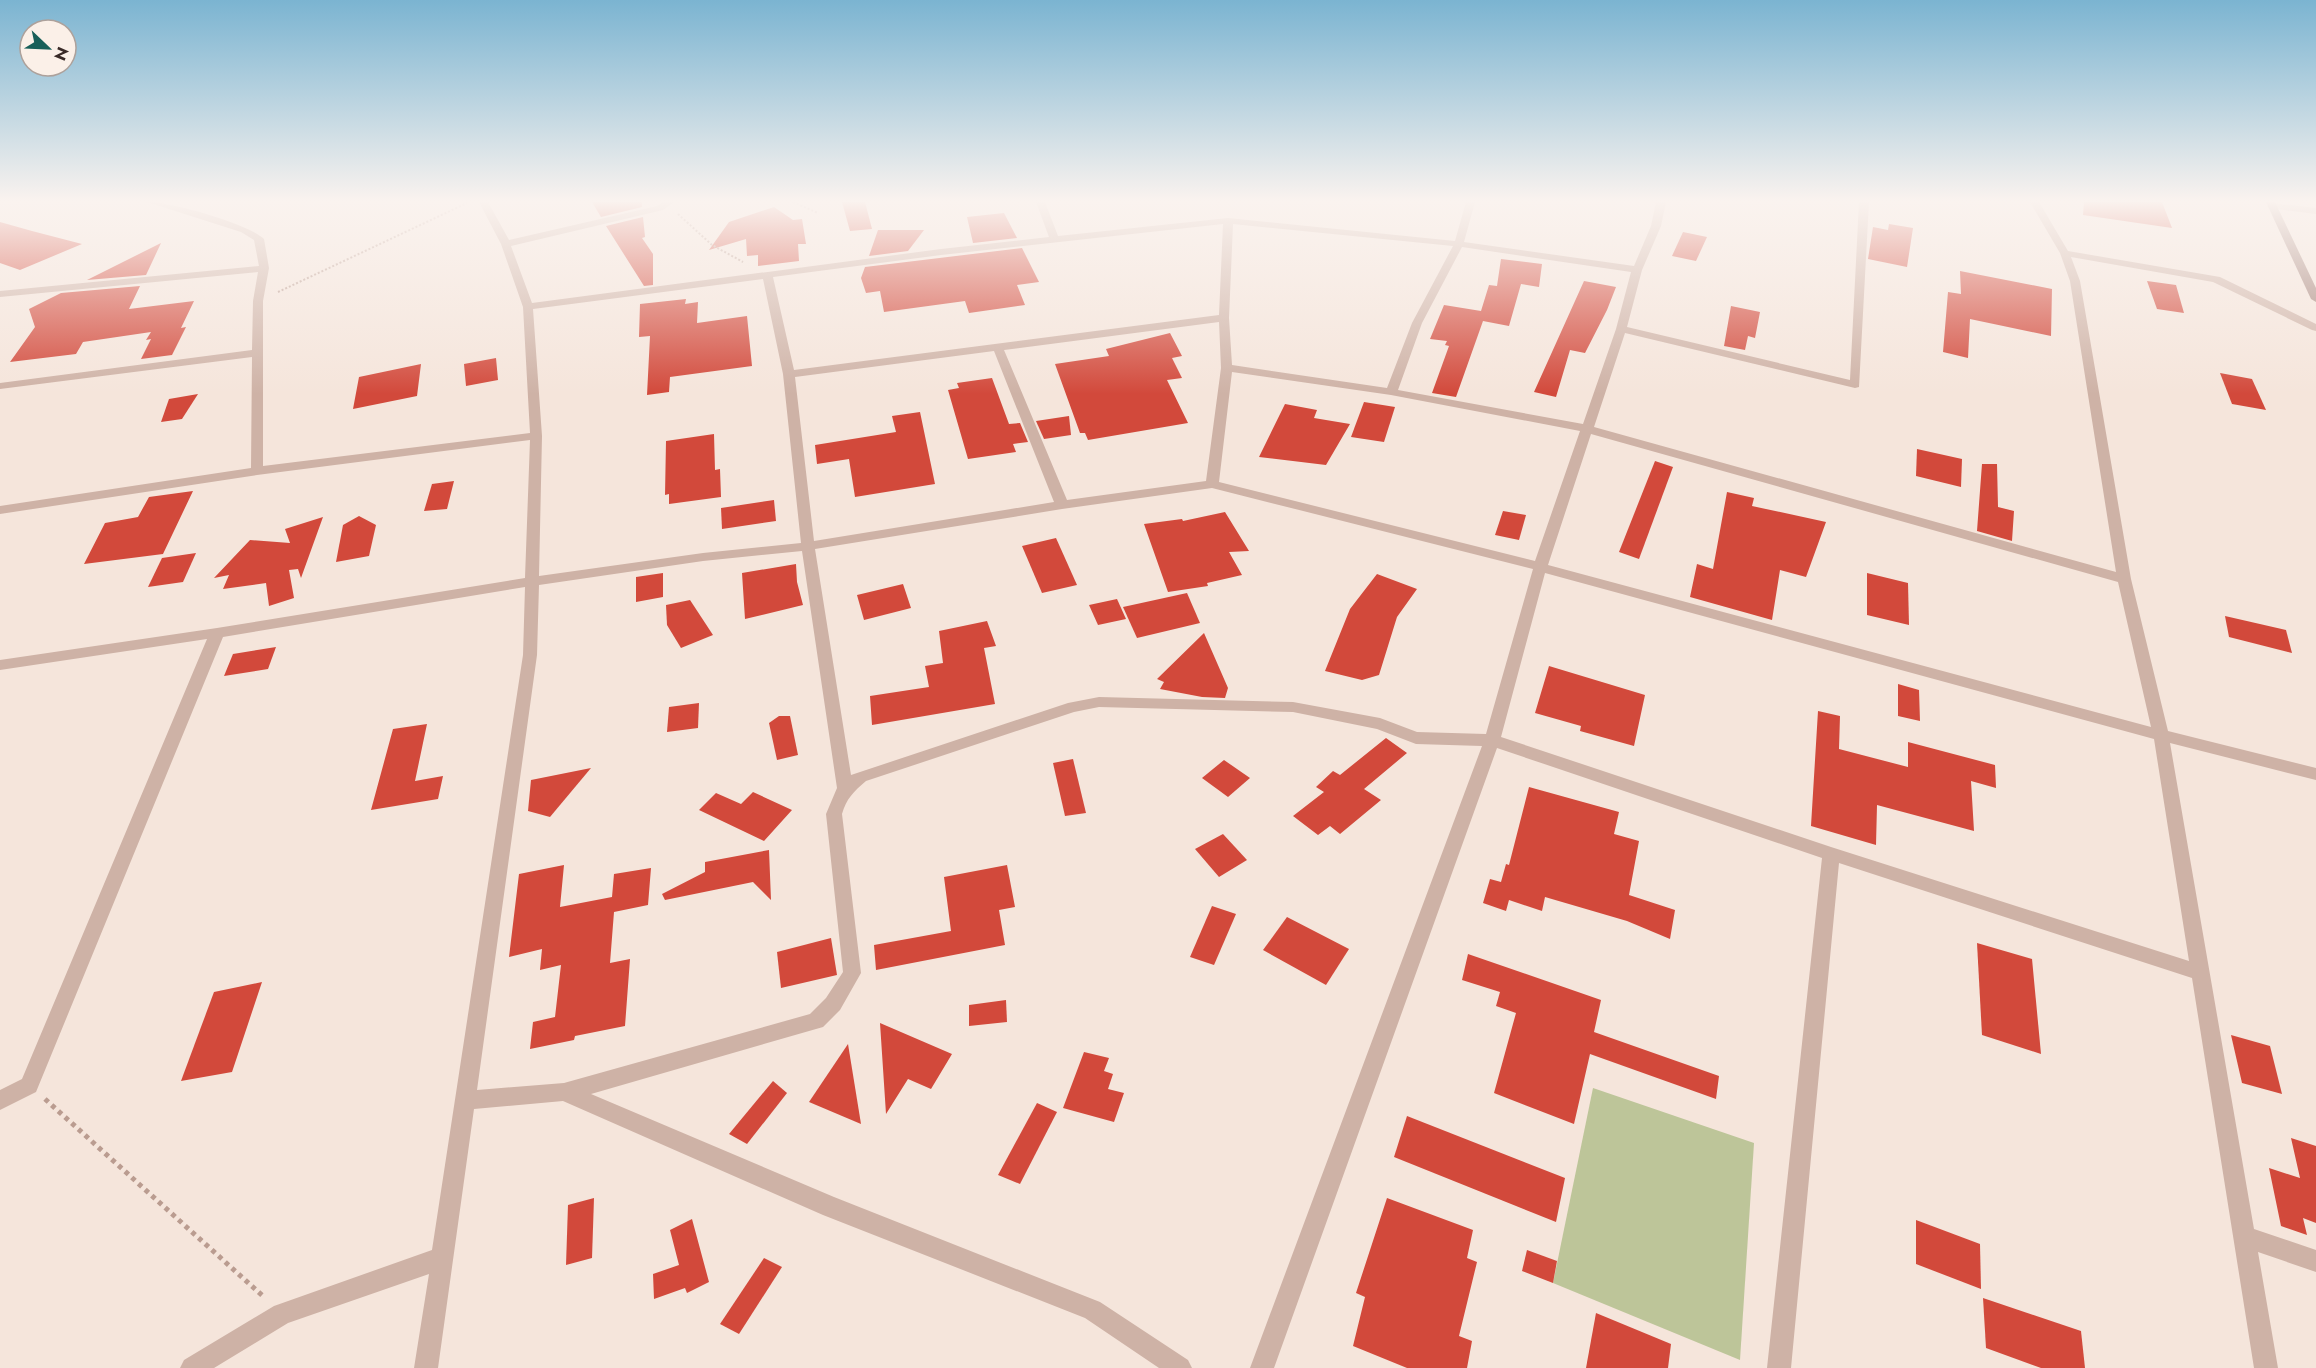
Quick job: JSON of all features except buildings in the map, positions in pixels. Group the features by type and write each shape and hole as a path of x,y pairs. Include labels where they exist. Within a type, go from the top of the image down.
{"street":[{"path":"426,1368 530,654 530,582 536,436 528,307 514,266"},
{"path":"528,307 844,266"},
{"path":"1212,484 1227,368 1224,318 1226,266"},
{"path":"1391,392 1417,323 1447,266"},
{"path":"1609,266 1637,270"},
{"path":"1262,1368 1492,740 1539,567 1588,429 1639,266"},
{"path":"1621,329 1855,385 1861,266"},
{"path":"2070,266 2075,281 2124,579 2161,735 2266,1368"},
{"path":"2140,266 2216,279 2316,328"},
{"path":"0,294 264,268 258,301 257,471"},
{"path":"768,276 789,374 808,546 845,788"},
{"path":"2311,278 2316,299"},
{"path":"789,374 1224,318"},
{"path":"998,348 1062,505"},
{"path":"0,386 258,353"},
{"path":"1227,368 1391,392 1588,429 2124,579"},
{"path":"0,510 257,471 536,436"},
{"path":"0,665 217,633 530,582 713,556 808,546 1062,505 1212,484 1539,567 2161,735 2316,774"},
{"path":"0,1101 29,1085 217,633"},
{"path":"466,1100 564,1092 816,1021 833,1004 852,973 834,814 836,801 845,788 860,777 1073,707 1099,702 1293,707 1380,724 1416,738 1492,740 1831,854 2201,973"},
{"path":"1779,1368 1831,854"},
{"path":"564,1092 831,1207 1092,1310 1180,1368"},
{"path":"2245,1237 2316,1261"},
{"path":"192,1368 282,1314 442,1258"}],"path":[{"path":"258,301 333,266"},
{"path":"750,266 768,276"},
{"path":"29,1085 282,1314"}],"green space":[{"path":"1593,1088 1754,1143 1740,1360 1553,1283"}]}
